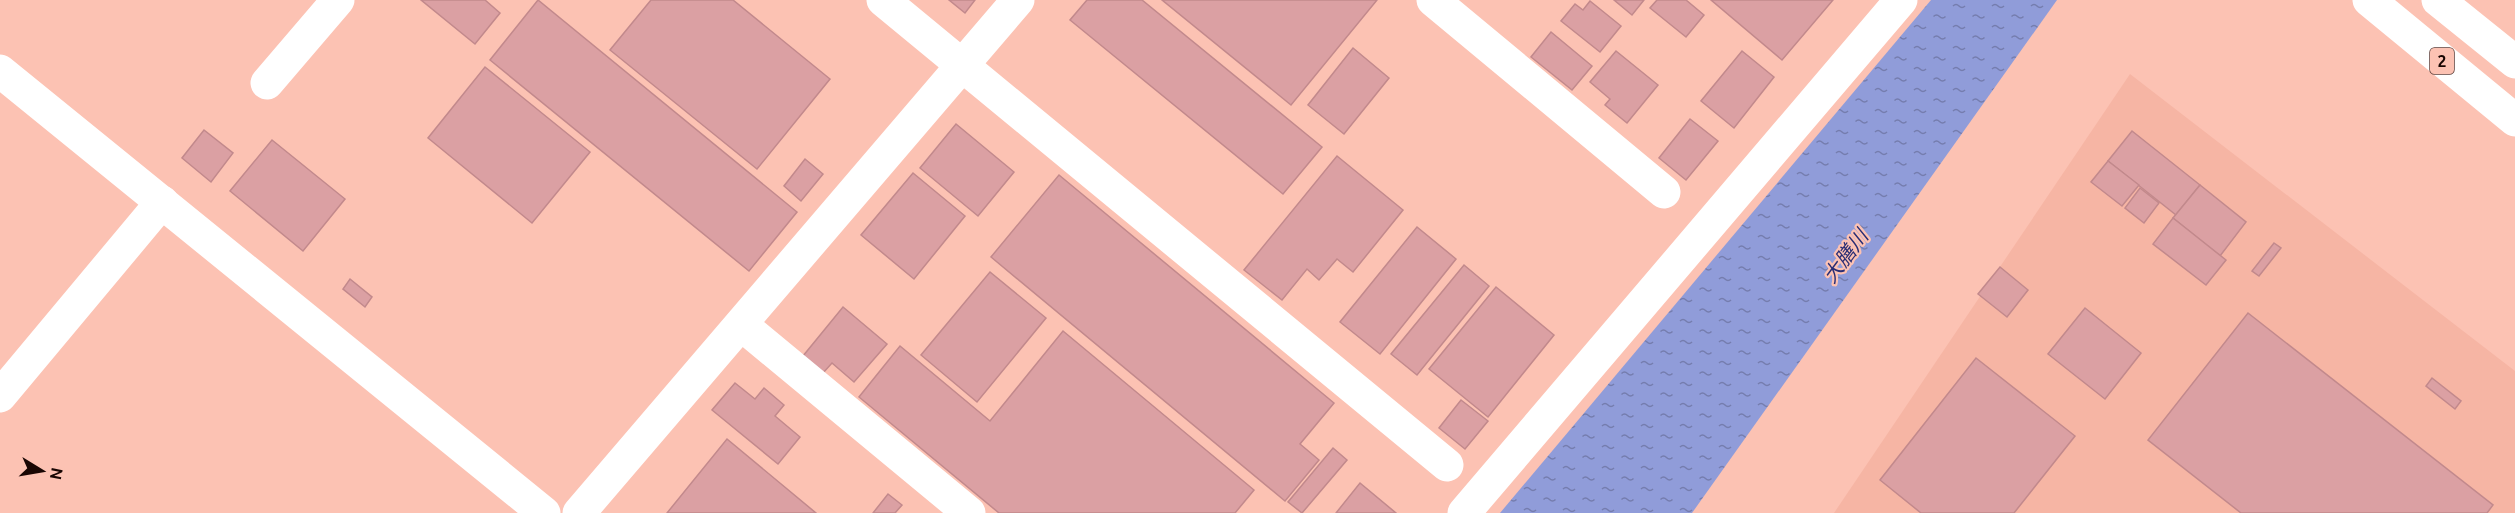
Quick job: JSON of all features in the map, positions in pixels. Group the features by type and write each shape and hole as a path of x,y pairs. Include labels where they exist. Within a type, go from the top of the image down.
{"main road":[{"path":"267,83 338,0"},
{"path":"883,0 1448,465"},
{"path":"579,513 1018,0"},
{"path":"1433,0 1664,192"},
{"path":"1464,513 1901,0"},
{"name":"2","path":"2369,0 2515,120"},
{"path":"2438,0 2515,62"},
{"path":"0,71 544,513"},
{"path":"0,396 162,202"},
{"path":"742,325 969,513"}],"shaded area":[{"path":"2130,74 2515,371 2515,513 1834,513"}],"water":[{"name":"大膳川","path":"1931,0 2057,0 1692,513 1500,513"}],"building":[{"path":"421,0 485,0 500,13 475,44"},
{"path":"538,0 797,212 749,271 490,60"},
{"path":"651,0 733,0 830,79 757,169 610,50"},
{"path":"949,0 975,0 965,13"},
{"path":"1087,0 1142,0 1322,147 1283,194 1070,20"},
{"path":"1162,0 1377,0 1291,105"},
{"path":"1614,0 1644,0 1632,15"},
{"path":"1657,0 1686,0 1704,15 1686,37 1650,8"},
{"path":"1711,0 1833,0 1782,60"},
{"path":"1590,1 1621,26 1600,52 1561,21 1575,4 1583,10"},
{"path":"1551,32 1592,66 1572,90 1531,57"},
{"path":"1353,48 1389,78 1344,134 1308,105"},
{"path":"1616,51 1658,85 1627,123 1605,105 1610,99 1590,82"},
{"path":"1742,51 1774,77 1734,128 1701,101"},
{"path":"485,67 590,152 532,223 428,138"},
{"path":"1690,119 1718,141 1686,180 1659,158"},
{"path":"956,124 1014,172 978,216 920,168"},
{"path":"204,130 233,153 211,182 182,158"},
{"path":"2132,131 2200,185 2176,215 2108,161"},
{"path":"272,140 345,199 303,251 230,191"},
{"path":"1337,156 1403,210 1353,272 1337,259 1319,280 1307,269 1282,300 1244,270"},
{"path":"805,159 823,174 801,201 784,186"},
{"path":"2108,161 2139,185 2122,206 2091,182"},
{"path":"913,173 965,216 914,279 861,235"},
{"path":"1059,175 1334,403 1300,444 1319,460 1285,501 991,257"},
{"path":"2200,185 2246,222 2220,256 2173,218"},
{"path":"2140,188 2159,203 2144,223 2125,208"},
{"path":"2173,218 2226,260 2206,285 2153,244"},
{"path":"1417,227 1456,259 1380,354 1340,322"},
{"path":"2274,243 2281,248 2259,276 2252,271"},
{"path":"1464,265 1489,286 1417,375 1391,354"},
{"path":"2000,267 2028,290 2007,317 1978,294"},
{"path":"990,272 1046,318 977,402 921,355"},
{"path":"350,279 372,297 365,307 343,289"},
{"path":"1496,287 1554,335 1488,417 1429,369"},
{"path":"843,307 887,344 854,382 832,363 823,373 803,356"},
{"path":"2085,308 2141,353 2105,399 2048,354"},
{"path":"2248,313 2493,505 2487,513 2241,513 2148,440"},
{"path":"1063,331 1254,490 1235,513 999,513 859,397 900,346 990,421"},
{"path":"1976,358 2075,436 2014,513 1921,513 1880,480"},
{"path":"2432,378 2461,401 2455,409 2426,386"},
{"path":"735,383 755,399 764,388 784,405 775,416 800,437 778,464 712,410"},
{"path":"1461,400 1488,421 1465,449 1439,428"},
{"path":"727,439 816,513 667,513"},
{"path":"1333,448 1347,460 1302,513 1288,502"},
{"path":"1360,483 1396,513 1336,513"},
{"path":"888,494 902,505 895,513 873,513"}]}
